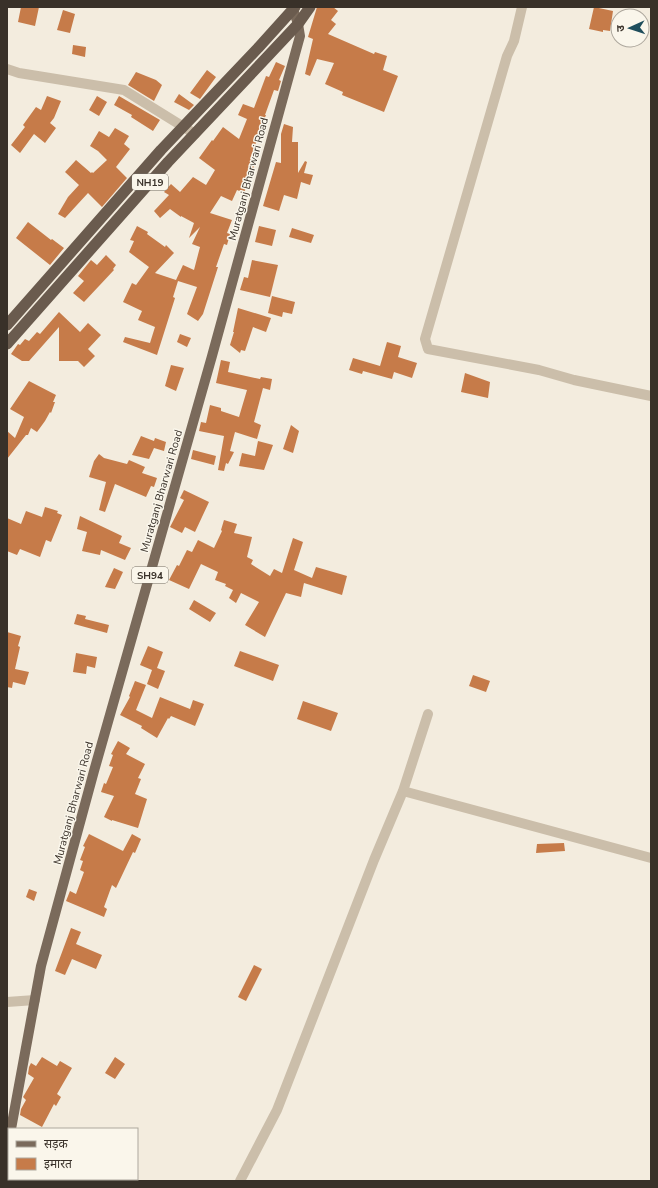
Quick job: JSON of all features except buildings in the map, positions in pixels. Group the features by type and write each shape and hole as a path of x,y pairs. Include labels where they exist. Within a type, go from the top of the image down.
{"highway":[{"name":"NH19","path":"7,344 168,162 298,24 310,7"},
{"name":"NH19","path":"7,325 161,150 291,11"}],"main road":[{"path":"291,11 298,24"},
{"name":"Muratganj Bharwari Road","path":"11,1128 42,966 94,771 212,356 300,36 298,24"}],"street":[{"path":"522,7 514,41 507,56 425,339 428,349 539,370 574,380 651,396"},
{"path":"7,69 19,73 124,90 194,134"},
{"path":"240,1181 277,1110 371,867 403,791 428,714"},
{"path":"403,791 651,858"},
{"path":"7,1002 35,1000"}]}
